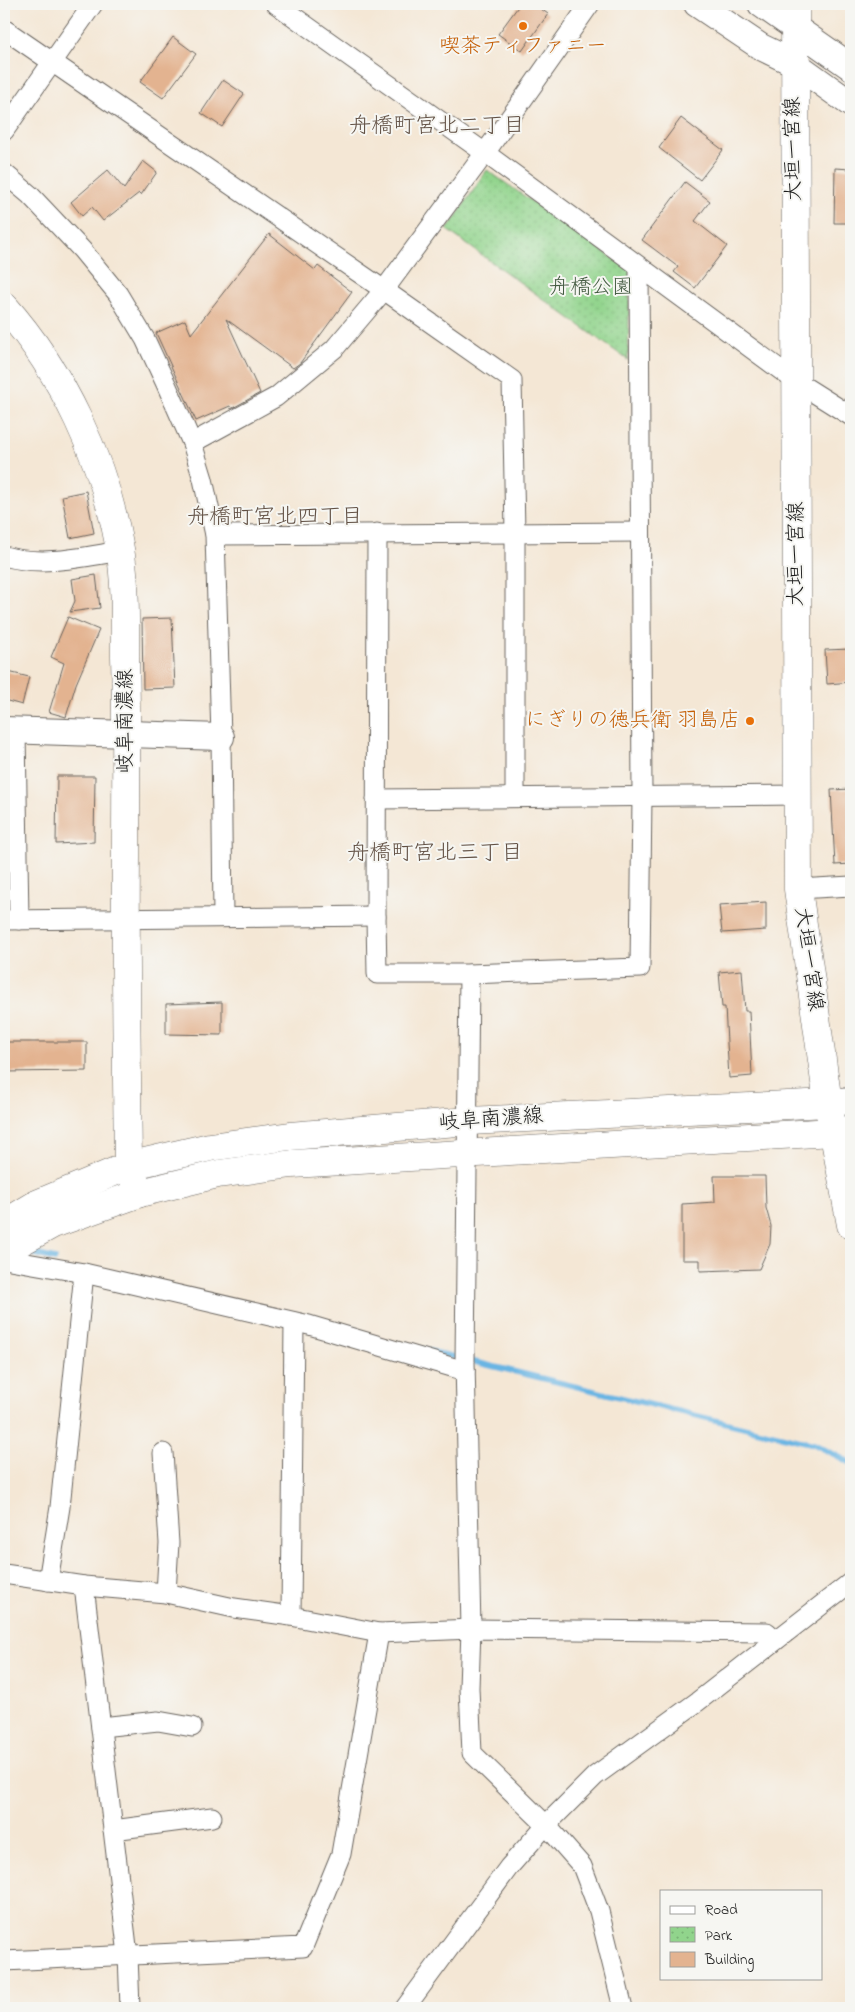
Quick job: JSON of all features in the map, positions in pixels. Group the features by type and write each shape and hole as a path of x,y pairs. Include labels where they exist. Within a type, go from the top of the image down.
{"main road":[{"name":"大垣一宮線","path":"794,15 798,889 839,1102"},
{"name":"岐阜南濃線","path":"4,306 19,323 47,362 73,410 87,440 100,476 112,514 120,551 124,597 127,734 125,918 128,1166 140,1193 218,1174 292,1164 842,1131"},
{"name":"岐阜南濃線","path":"128,1166 210,1147 290,1136 468,1121 839,1102"},
{"path":"839,1102 851,1225"},
{"path":"4,1251 45,1214 128,1166"},
{"path":"4,1224 140,1193"}],"street":[{"path":"4,131 93,4"},
{"path":"276,4 485,153 797,382 851,416"},
{"path":"192,443 276,397 334,349 384,290 485,153 590,4"},
{"path":"697,4 761,47 794,63 851,104"},
{"path":"761,4 794,15 851,66"},
{"path":"4,30 512,380 515,532 515,797"},
{"path":"4,173 30,195 82,250 118,294 146,339 192,443 203,479 215,535 221,737 223,917"},
{"path":"378,533 377,974 469,974 640,968 642,796 639,267"},
{"path":"215,535 640,532"},
{"path":"4,556 17,560 49,562 120,551"},
{"path":"221,737 10,731 11,920 376,916"},
{"path":"376,799 797,795"},
{"path":"798,889 851,886"},
{"path":"469,974 465,1366 472,1629 469,1688 472,1753 546,1824 582,1866 599,1911 624,2008"},
{"path":"4,1258 84,1273 294,1322 465,1366"},
{"path":"48,1581 60,1507 84,1273"},
{"path":"291,1616 294,1322"},
{"path":"162,1452 169,1543 166,1593"},
{"path":"4,1574 84,1586 166,1593 234,1608 291,1616 379,1633 472,1629 767,1632 776,1640"},
{"path":"405,2008 509,1867 546,1824 595,1776 697,1702 851,1582"},
{"path":"84,1586 128,1955 130,2008"},
{"path":"4,1961 304,1947 341,1854 379,1633"},
{"path":"100,1727 158,1721 192,1727"},
{"path":"113,1830 212,1817"}],"green space":[{"name":"舟橋公園","path":"487,170 630,270 628,360 447,230"}],"building":[{"path":"520,4 534,4 548,14 522,51 498,34"},
{"path":"173,37 196,54 163,98 140,82"},
{"path":"223,80 244,94 222,127 201,113"},
{"path":"681,118 723,150 700,180 659,148"},
{"path":"143,161 157,172 141,195 139,193 103,221 92,207 82,216 71,202 108,170 124,189"},
{"path":"835,168 851,169 851,223 834,223"},
{"path":"685,182 710,201 695,221 727,246 695,288 674,272 678,267 642,240"},
{"path":"269,234 315,270 318,266 352,292 300,363 293,368 226,319 260,393 231,409 230,406 196,421 156,333 185,320 191,334"},
{"path":"86,491 94,533 70,538 62,496"},
{"path":"96,575 100,608 70,612 75,601 72,579"},
{"path":"68,617 99,630 76,684 66,717 49,712 64,663 51,657"},
{"path":"172,618 175,688 143,689 142,619"},
{"path":"851,649 851,682 827,684 825,650"},
{"path":"4,671 29,677 22,705 4,700"},
{"path":"57,776 95,776 94,842 56,844"},
{"path":"851,789 851,813 849,813 851,864 835,865 831,790"},
{"path":"766,902 766,930 722,933 719,905"},
{"path":"742,970 745,1011 749,1011 752,1076 729,1078 725,1007 722,1007 719,972"},
{"path":"222,1002 222,1035 166,1034 166,1004"},
{"path":"4,1042 87,1042 87,1071 4,1072"},
{"path":"714,1176 765,1176 766,1208 771,1226 770,1244 759,1269 700,1271 700,1260 682,1260 682,1204 715,1202"}],"waterway":[{"path":"23,1251 55,1259"},
{"path":"421,1349 814,1444 851,1463"}],"place":[{"name":"喫茶ティファニー","path":"523,26"},
{"name":"にぎりの徳兵衛 羽島店","path":"750,721"}],"district":[{"name":"舟橋町宮北二丁目","path":"437,127"},
{"name":"舟橋町宮北四丁目","path":"275,518"},
{"name":"舟橋町宮北三丁目","path":"435,854"}]}
